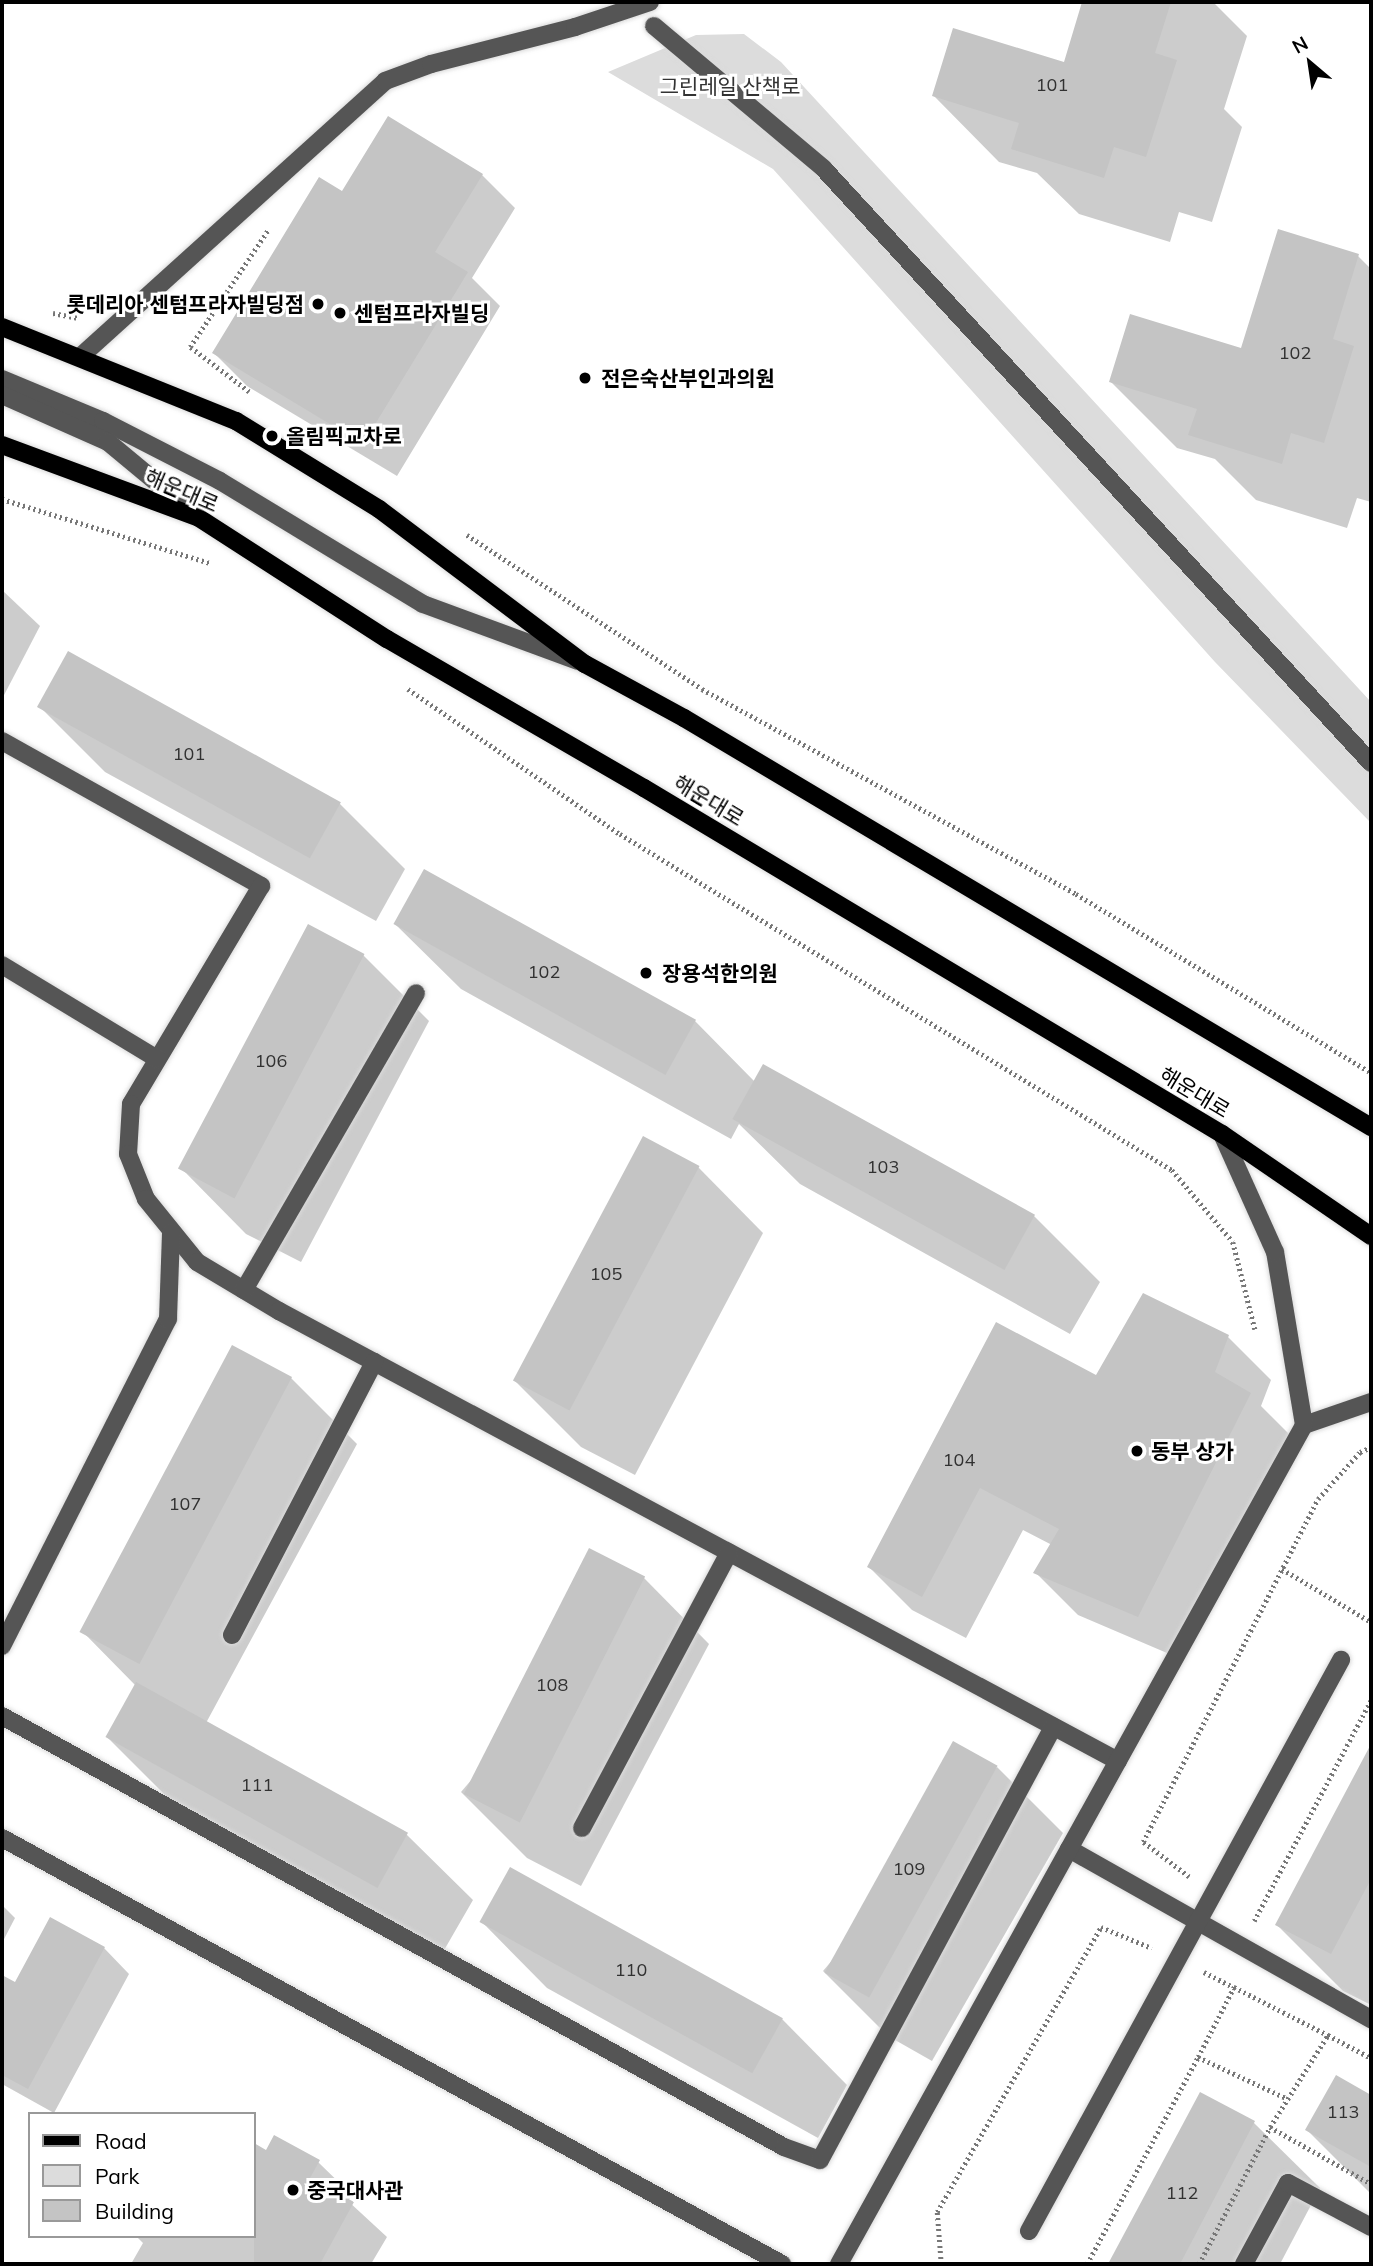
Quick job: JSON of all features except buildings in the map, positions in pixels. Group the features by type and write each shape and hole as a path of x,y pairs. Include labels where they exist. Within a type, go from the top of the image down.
{"main road":[{"path":"2,327 236,421 379,509 585,664 708,733 1371,1127"},
{"name":"해운대로","path":"2,445 199,518 387,639 656,795 1222,1134 1371,1236"}],"street":[{"path":"80,357 385,81 431,64 575,27 650,2"},
{"path":"654,26 823,168 1371,763"},
{"path":"2,379 103,421 220,481 424,604 585,664"},
{"path":"2,394 108,442 199,518"},
{"path":"2,741 261,886 131,1104 128,1154 146,1199 197,1262 374,1362 1118,1761"},
{"path":"2,965 157,1059"},
{"path":"244,1290 416,993"},
{"path":"839,2264 1304,1425 1275,1252 1222,1134"},
{"path":"2,1646 168,1318 171,1232"},
{"path":"232,1635 374,1362"},
{"path":"1304,1425 1371,1402"},
{"path":"582,1828 729,1553"},
{"path":"1029,2231 1341,1660"},
{"path":"2,1716 785,2147 820,2160 1054,1727"},
{"path":"2,1838 782,2264"},
{"path":"1069,1849 1371,2019"},
{"path":"1244,2264 1288,2183 1371,2227"}],"path":[{"path":"252,393 190,347 273,222"},
{"path":"2,499 222,566"},
{"path":"460,530 702,689 1076,894 1371,1073"},
{"path":"405,687 620,834 1172,1170 1233,1242 1257,1337"},
{"path":"1195,1881 1143,1842 1318,1499 1360,1452 1371,1447"},
{"path":"1282,1569 1371,1622"},
{"path":"1254,1922 1371,1700"},
{"path":"941,2264 937,2212 1101,1927 1153,1948"},
{"path":"1199,1969 1371,2058"},
{"path":"1087,2264 1234,1987"},
{"path":"1199,2264 1270,2127 1328,2035"},
{"path":"1198,2057 1288,2099"},
{"path":"1270,2127 1371,2184"}],"green space":[{"name":"그린레일 산책로","path":"744,34 781,62 1371,702 1371,823 1215,662 773,169 608,72 696,35"}],"place":[{"name":"롯데리아 센텀프라자빌딩점","path":"318,304"},
{"name":"센텀프라자빌딩","path":"340,313"},
{"name":"전은숙산부인과의원","path":"585,378"},
{"name":"올림픽교차로","path":"272,436"},
{"name":"장용석한의원","path":"646,973"},
{"name":"동부 상가","path":"1137,1451"},
{"name":"중국대사관","path":"293,2190"}]}
